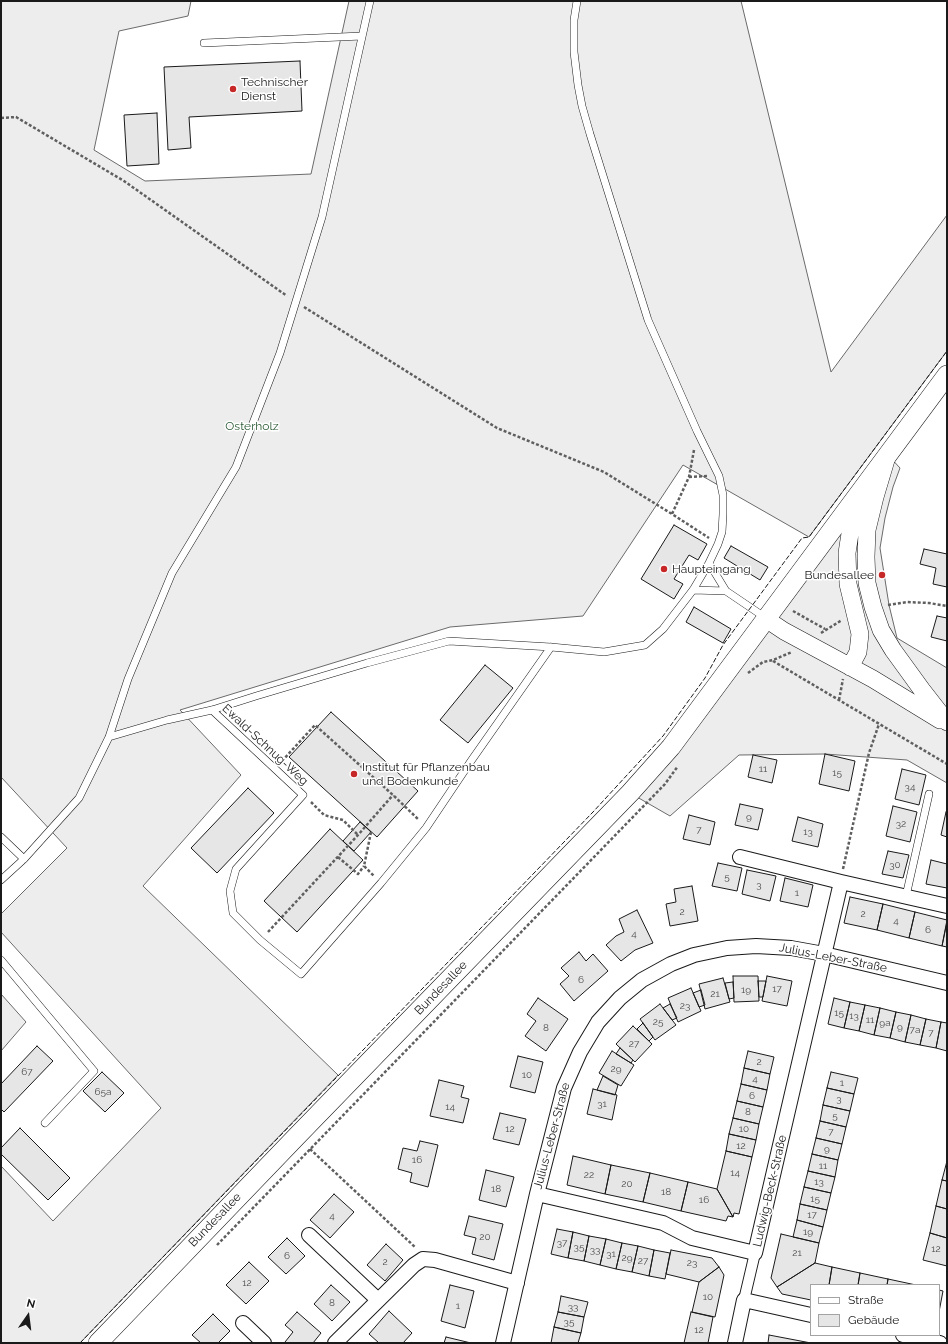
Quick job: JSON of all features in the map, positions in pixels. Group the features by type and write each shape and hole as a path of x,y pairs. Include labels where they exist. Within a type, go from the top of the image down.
{"main road":[{"name":"Bundesallee","path":"98,1343 630,793 671,747 947,375"}],"street":[{"name":"Bundesallee","path":"888,455 867,530 867,583 881,630 893,650 947,723"},
{"name":"Bundesallee","path":"850,667 858,652 860,634 848,584 847,553 851,528 861,491"},
{"name":"Bundesallee","path":"766,618 784,631 892,690 947,723"},
{"path":"740,857 947,906"},
{"name":"Ludwig-Beck-Straße","path":"536,1194 663,1223 692,1238 755,1253 841,882"},
{"name":"Julius-Leber-Straße","path":"503,1343 536,1194 564,1088 580,1052 598,1022 620,998 642,980 671,964 694,955 727,948 756,946 791,948 824,954 947,983"},
{"path":"309,1235 378,1300"},
{"path":"735,1343 755,1253"},
{"path":"335,1343 414,1265 423,1259 435,1260 517,1283"},
{"path":"744,1300 810,1315"},
{"path":"243,1323 264,1343"},
{"path":"908,1336 940,1343"}],"lane":[{"path":"1,880 24,859 79,798 110,737 128,679 172,573 236,467 280,353 322,217 370,1"},
{"path":"110,737 167,720 212,710 359,665 449,641 551,647 604,652 645,645 663,629 693,590 718,544 722,526 723,495 719,476 697,432 648,320 621,237 582,106 574,52 574,20 577,1"},
{"path":"204,43 362,36"},
{"path":"709,563 726,591 766,618"},
{"path":"693,590 726,591"},
{"path":"303,795 236,869 230,891 233,913 260,940 301,974 426,828 551,647"},
{"name":"Ewald-Schnug-Weg","path":"212,710 274,770 303,795"},
{"path":"906,896 929,794"},
{"path":"2,840 24,859"},
{"path":"1,960 94,1070 45,1123"}],"path":[{"path":"1,118 16,117 124,181 295,302 496,428 604,472 718,544"},
{"path":"672,514 690,477 697,432"},
{"path":"690,477 719,476"},
{"path":"873,607 907,602 929,602 947,606"},
{"path":"762,662 773,660 808,644 826,629 855,613"},
{"path":"773,660 947,764"},
{"path":"841,882 869,753 879,724"},
{"path":"274,770 315,725 393,795 426,828"},
{"path":"303,795 324,815 343,820 358,835"},
{"path":"260,940 338,857 393,795"},
{"path":"338,857 358,874 364,866 371,832"},
{"path":"364,866 381,882"},
{"path":"297,1136 413,1245 423,1259"}],"shaded area":[{"name":"Osterholz","path":"1,1 191,1 188,16 119,31 94,150 145,181 311,174 349,1 741,1 831,372 947,215 947,351 809,537 683,465 583,616 450,627 180,710 241,775 143,886 338,1075 80,1343 1,1343 1,1166 53,1221 161,1108 1,932 1,914 67,848 1,777"},
{"path":"888,455 900,468 893,487 885,518 880,548 889,605 897,638 947,668 947,783 907,760 825,754 739,755 670,816 630,793"},
{"path":"1,994 26,1022 1,1051"}],"building":[{"name":"Technischer Dienst","path":"300,61 302,111 189,117 191,148 168,150 164,67"},
{"path":"157,113 159,164 127,166 124,115"},
{"name":"Haupteingang","path":"674,525 707,544 698,560 689,555 674,579 683,584 674,599 641,579"},
{"path":"731,546 768,567 760,580 724,558"},
{"path":"924,549 947,554 947,587 933,584 936,568 920,564"},
{"path":"694,607 731,629 723,643 686,622"},
{"path":"937,616 947,618 947,641 931,637"},
{"path":"485,665 513,688 468,743 440,720"},
{"name":"Institut für Pflanzenbau und Bodenkunde","path":"331,712 418,791 377,837 289,757"},
{"path":"825,754 855,761 849,791 819,784"},
{"path":"753,755 777,760 772,783 748,777"},
{"path":"902,769 926,775 919,805 895,799"},
{"path":"248,788 274,813 217,873 191,848"},
{"path":"740,804 763,809 758,830 735,825"},
{"path":"893,806 917,812 910,842 886,836"},
{"path":"947,812 947,837 941,835"},
{"path":"689,815 715,822 710,845 683,839"},
{"path":"798,817 823,824 818,847 792,841"},
{"path":"360,822 371,832 354,851 343,841"},
{"path":"330,829 363,860 297,932 264,901"},
{"path":"888,851 909,855 903,878 882,874"},
{"path":"931,860 947,864 947,888 926,884"},
{"path":"718,863 742,868 737,891 712,886"},
{"path":"747,870 776,876 770,901 742,894"},
{"path":"785,878 813,885 808,907 780,901"},
{"path":"692,886 698,921 670,926 666,904 676,902 674,889"},
{"path":"850,897 883,904 877,930 844,923"},
{"path":"883,904 915,912 909,938 877,930"},
{"path":"637,910 653,943 635,950 621,961 606,945 616,936 624,932 619,919"},
{"path":"915,912 947,920 942,946 909,938"},
{"path":"947,922 947,947 942,946"},
{"path":"579,952 586,961 593,954 608,971 574,1001 560,984 569,976 561,968"},
{"path":"733,976 758,976 759,1001 734,1002"},
{"path":"767,976 792,981 787,1006 762,1001"},
{"path":"723,978 730,1002 705,1009 699,984"},
{"path":"758,981 766,981 763,997 759,997"},
{"path":"733,982 734,998 729,999 725,983"},
{"path":"691,988 701,1011 678,1022 668,998"},
{"path":"701,990 705,1005 699,1007 693,993"},
{"path":"538,998 568,1019 546,1051 525,1036 536,1021 527,1014"},
{"path":"834,998 850,1002 844,1028 828,1024"},
{"path":"850,1002 865,1005 859,1031 844,1028"},
{"path":"660,1004 676,1025 655,1040 640,1019"},
{"path":"670,1004 677,1018 672,1020 663,1008"},
{"path":"865,1005 880,1008 874,1035 859,1031"},
{"path":"880,1008 896,1012 890,1038 874,1035"},
{"path":"896,1012 911,1015 905,1042 890,1038"},
{"path":"911,1015 926,1019 920,1045 905,1042"},
{"path":"926,1019 941,1022 936,1048 920,1045"},
{"path":"941,1022 947,1023 947,1051 936,1048"},
{"path":"643,1023 653,1037 649,1041 637,1029"},
{"path":"633,1026 652,1044 635,1062 616,1044"},
{"path":"37,1046 53,1061 4,1112 1,1109 1,1084"},
{"path":"620,1048 633,1060 631,1063 616,1054"},
{"path":"612,1051 634,1065 621,1086 599,1073"},
{"path":"748,1051 774,1057 770,1074 744,1068"},
{"path":"518,1056 543,1062 535,1093 510,1087"},
{"path":"744,1068 770,1074 767,1090 741,1084"},
{"path":"102,1072 124,1093 105,1112 83,1091"},
{"path":"831,1072 858,1078 854,1094 827,1088"},
{"path":"603,1076 618,1085 615,1095 597,1090"},
{"path":"439,1080 464,1086 461,1097 469,1099 463,1123 430,1116"},
{"path":"741,1084 767,1090 763,1107 737,1101"},
{"path":"827,1088 854,1094 850,1111 823,1105"},
{"path":"593,1089 617,1095 612,1120 587,1114"},
{"path":"737,1101 763,1107 759,1124 733,1118"},
{"path":"823,1105 850,1111 846,1127 820,1121"},
{"path":"500,1113 526,1119 519,1145 493,1139"},
{"path":"733,1118 759,1124 756,1140 729,1134"},
{"path":"820,1121 846,1127 842,1144 816,1138"},
{"path":"20,1128 70,1178 48,1200 1,1154 1,1148"},
{"path":"729,1134 756,1140 752,1157 726,1151"},
{"path":"816,1138 842,1144 838,1160 812,1154"},
{"path":"420,1141 438,1145 428,1187 410,1182 412,1173 398,1169 403,1148 417,1151"},
{"path":"726,1151 752,1157 739,1214 734,1213 733,1217 717,1189"},
{"path":"812,1154 838,1160 835,1177 808,1171"},
{"path":"573,1156 611,1165 605,1194 567,1185"},
{"path":"947,1161 947,1181 942,1180"},
{"path":"611,1165 650,1173 643,1202 605,1194"},
{"path":"486,1170 514,1177 506,1207 479,1200"},
{"path":"808,1171 835,1177 831,1193 804,1187"},
{"path":"650,1173 688,1182 681,1211 643,1202"},
{"path":"942,1180 947,1181 947,1209 936,1206"},
{"path":"688,1182 717,1189 733,1217 728,1216 726,1221 681,1211"},
{"path":"804,1187 831,1193 827,1210 800,1204"},
{"path":"334,1194 354,1212 330,1238 310,1220"},
{"path":"800,1204 827,1210 823,1227 797,1220"},
{"path":"936,1206 947,1209 947,1238 930,1233"},
{"path":"469,1216 503,1224 494,1260 472,1254 476,1238 464,1235"},
{"path":"797,1220 823,1227 819,1243 793,1237"},
{"path":"557,1229 573,1232 568,1258 551,1254"},
{"path":"573,1232 589,1236 584,1261 568,1258"},
{"path":"930,1233 947,1238 947,1266 923,1260"},
{"path":"781,1234 819,1243 815,1263 777,1287 771,1278"},
{"path":"589,1236 606,1239 600,1265 584,1261"},
{"path":"287,1238 305,1256 286,1274 268,1257"},
{"path":"606,1239 622,1243 616,1269 600,1265"},
{"path":"622,1243 638,1246 632,1272 616,1269"},
{"path":"386,1244 403,1260 385,1281 367,1265"},
{"path":"638,1246 654,1250 649,1276 632,1272"},
{"path":"654,1250 670,1253 665,1279 649,1276"},
{"path":"671,1250 712,1258 719,1267 699,1282 666,1274"},
{"path":"249,1262 269,1281 246,1304 226,1285"},
{"path":"815,1263 832,1267 829,1284 810,1284 810,1300 782,1294 777,1287"},
{"path":"719,1267 724,1275 715,1317 692,1312 699,1282"},
{"path":"832,1267 860,1273 858,1284 829,1284"},
{"path":"860,1273 888,1279 887,1284 858,1284"},
{"path":"888,1279 911,1284 887,1284"},
{"path":"331,1285 350,1302 332,1321 314,1304"},
{"path":"450,1285 474,1291 465,1328 441,1321"},
{"path":"940,1290 943,1291 940,1307"},
{"path":"561,1296 588,1302 584,1317 558,1312"},
{"path":"389,1311 412,1333 403,1343 379,1343 369,1334"},
{"path":"297,1312 321,1333 313,1343 285,1342 293,1332 285,1325"},
{"path":"558,1312 584,1317 581,1333 554,1327"},
{"path":"691,1312 713,1317 708,1343 684,1343"},
{"path":"213,1314 230,1331 218,1343 201,1343 192,1335"},
{"path":"554,1327 581,1333 578,1343 551,1343"},
{"path":"769,1335 811,1343 768,1343"},
{"path":"446,1337 471,1343 444,1343"}],"fence":[{"path":"80,1343 593,812 663,736 705,678 723,645 802,538 809,537 947,351"}],"place":[{"name":"Technischer Dienst","path":"233,89"},
{"name":"Haupteingang","path":"664,569"},
{"name":"Bundesallee","path":"882,575"},
{"name":"Institut für Pflanzenbau und Bodenkunde","path":"354,774"}]}
